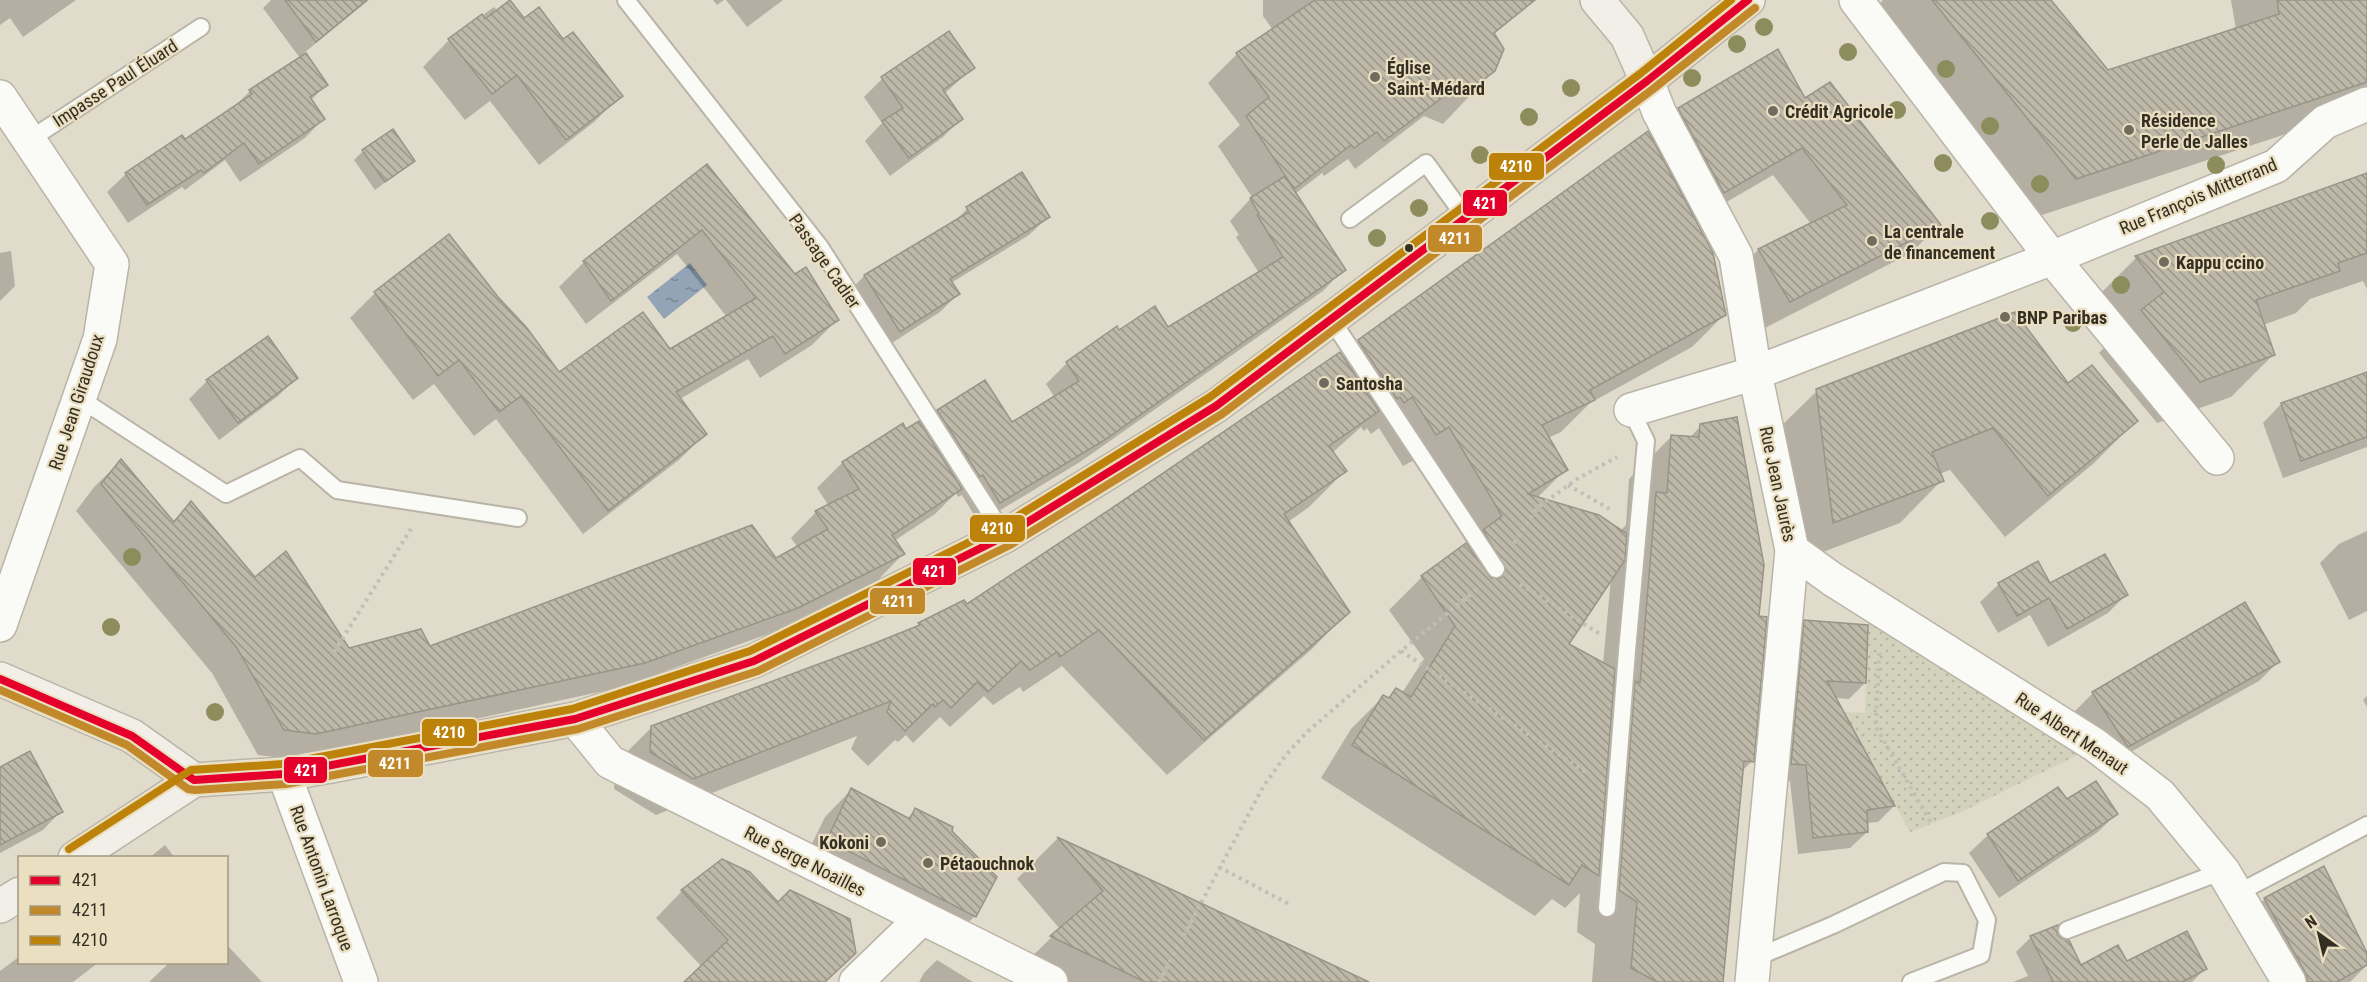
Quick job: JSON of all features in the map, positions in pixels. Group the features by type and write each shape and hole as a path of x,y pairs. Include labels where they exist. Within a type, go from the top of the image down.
{"main road":[{"path":"1598,0 1627,36 1647,81"},
{"path":"89,849 194,780 284,774 575,719 754,661 1005,536 1216,406 1647,81 1748,0"},
{"path":"0,679 132,736 194,780"},
{"path":"0,906 18,895"}],"street":[{"path":"1856,0 2052,258 2217,458"},
{"name":"Rue Jean Jaurès","path":"1647,81 1659,112 1736,256 1744,294 1755,373 1792,550 1754,970"},
{"name":"Rue Jean Giraudoux","path":"0,98 112,264 99,339 0,625"},
{"name":"Rue François Mitterrand","path":"1632,410 1755,373 2052,258 2276,166 2325,122 2367,104"},
{"name":"Rue Albert Menaut","path":"1792,550 1890,617 2096,745 2160,795 2230,882 2289,982"},
{"name":"Rue Serge Noailles","path":"575,719 610,762 1051,982"},
{"name":"Rue Antonin Larroque","path":"284,774 360,982"},
{"path":"856,982 921,919"}],"lane":[{"name":"Passage Cadier","path":"626,0 820,247 1005,536"},
{"name":"Impasse Paul Éluard","path":"29,140 201,27"},
{"path":"1350,219 1426,163 1466,218"},
{"path":"1331,319 1496,569"},
{"path":"79,398 226,494 300,458 337,490 518,518"},
{"path":"1607,908 1646,441 1632,410"},
{"path":"2067,930 2230,882 2367,825"},
{"path":"1754,970 1833,925 1944,872 1963,873 1987,920 1981,955 1911,982"}],"path":[{"path":"1159,982 1263,787 1285,756 1307,732 1401,651 1490,580 1538,507 1568,485 1646,441"},
{"path":"1568,485 1638,525"},
{"path":"334,652 427,503"},
{"path":"1496,569 1627,651"},
{"path":"1890,617 1886,630 1879,638 1876,727 1931,824"},
{"path":"1401,651 1616,792"},
{"path":"1219,867 1291,905"}],"green space":[{"path":"1871,621 2084,752 1961,812 1910,832 1857,735 1801,731 1802,710 1865,713 1868,625"}],"water":[{"path":"690,263 707,285 664,319 647,297"}],"building":[{"path":"285,0 367,0 316,42"},
{"path":"510,0 524,18 539,7 563,39 573,32 623,96 566,140 517,75 492,94 448,39 482,14 485,19"},
{"path":"1315,0 1535,0 1494,33 1504,49 1495,71 1478,84 1473,96 1454,89 1384,141 1377,132 1354,148 1351,145 1294,189 1246,116 1269,97 1236,53"},
{"name":"Résidence Perle de Jalles","path":"1932,0 2051,0 2108,70 2279,14 2277,0 2367,0 2367,82 2076,179"},
{"path":"949,31 975,68 943,90 963,119 909,158 882,121 903,108 881,77"},
{"path":"1778,49 1805,98 1830,82 1941,225 1790,302 1758,249 1847,205 1802,148 1724,193 1678,108"},
{"path":"306,53 328,85 310,97 325,119 259,164 244,143 204,173 201,170 147,205 125,173 182,135 185,139 252,94 249,90"},
{"path":"393,129 415,161 385,182 362,150"},
{"path":"1648,131 1713,253 1726,315 1590,390 1595,400 1542,425 1568,470 1528,494 1599,515 1627,534 1625,560 1569,644 1615,669 1599,876 1582,865 1569,885 1352,745 1383,695 1389,698 1396,688 1411,697 1455,626 1421,576 1466,543 1491,578 1501,578 1506,569 1483,530 1502,516 1449,427 1436,435 1412,397 1404,403 1400,397 1397,399 1358,340"},
{"path":"707,164 795,274 806,267 839,320 785,354 773,336 676,392 707,434 608,511 521,396 499,412 459,360 438,376 374,292 449,234 498,297 527,328 559,372 643,312 670,349 756,298 702,230 611,301 583,261"},
{"path":"1022,172 1050,217 950,279 960,294 900,332 864,275 969,212 966,207"},
{"path":"2367,173 2367,253 2338,263 2340,271 2256,300 2275,355 2200,382 2141,310 2164,292 2135,256"},
{"path":"1285,176 1346,270 1103,441 1000,503 983,475 980,477 937,410 985,380 1012,422 1079,381 1066,362 1117,326 1119,330 1155,306 1168,327 1283,257 1257,215 1259,214 1250,198"},
{"path":"2015,312 2068,383 2092,365 2138,421 2048,496 1993,428 1932,452 1944,481 1833,523 1816,389"},
{"path":"268,336 298,378 238,423 206,380"},
{"path":"1340,352 1379,411 1329,446 1347,471 1284,514 1350,612 1204,740 1099,630 1060,657 1057,652 1030,670 1021,661 988,692 977,682 951,708 943,700 935,707 933,704 905,731 887,712 891,701 693,779 650,752 651,726 920,625 918,623 964,600 967,604"},
{"path":"2367,372 2367,437 2301,461 2281,403"},
{"path":"1737,417 1764,565 1759,616 1767,617 1754,762 1744,761 1723,982 1657,982 1631,968 1637,902 1619,890 1635,681 1640,683 1656,492 1667,493 1671,435 1699,437 1700,424"},
{"path":"919,421 962,489 892,535 905,554 798,608 645,663 316,734 284,730 237,648 101,484 121,459 174,522 191,501 255,577 286,551 349,648 421,629 430,646 752,525 776,558 828,529 815,511 859,489 842,462 903,423 906,429"},
{"path":"2105,554 2128,595 2067,629 2049,598 2017,616 1998,583 2038,561 2050,583"},
{"path":"2245,602 2280,662 2128,747 2092,692"},
{"path":"1804,620 1868,625 1866,683 1827,681 1895,806 1867,810 1868,832 1813,838 1806,765 1791,764"},
{"path":"30,751 63,812 0,845 0,767"},
{"path":"2096,781 2118,814 2018,881 1987,834 2058,787 2067,799"},
{"name":"Pétaouchnok","path":"851,788 910,819 915,808 953,827 952,831 997,877 976,917 827,840"},
{"path":"1057,837 1369,982 1145,982 1050,936 1103,891"},
{"path":"722,859 750,872 778,902 790,890 850,919 856,953 825,982 684,982 728,940 681,890"},
{"path":"2324,866 2367,953 2367,965 2337,982 2308,982 2305,972 2264,898"},
{"path":"2058,925 2057,934 2069,940 2081,965 2118,945 2127,961 2187,931 2207,969 2182,982 2050,982 2053,981 2030,936"}],"transit line":[{"name":"4210","path":"69,849 191,770 283,764 572,709 750,651 1000,527 1210,397 1641,73 1731,0"},
{"name":"421","path":"0,679 132,736 194,780 284,774 575,719 754,661 1005,536 1216,406 1647,81 1748,0"},
{"name":"4211","path":"0,690 127,745 188,789 195,790 286,784 578,729 758,671 1010,545 1222,414 1653,89 1755,8"}],"place":[{"name":"Église Saint-Médard","path":"1375,77"},
{"name":"Crédit Agricole","path":"1773,111"},
{"name":"Résidence Perle de Jalles","path":"2129,130"},
{"name":"La centrale de financement","path":"1872,241"},
{"name":"Kappu ccino","path":"2164,262"},
{"name":"BNP Paribas","path":"2005,317"},
{"name":"Santosha","path":"1324,383"},
{"name":"Kokoni","path":"881,842"},
{"name":"Pétaouchnok","path":"928,863"}]}
